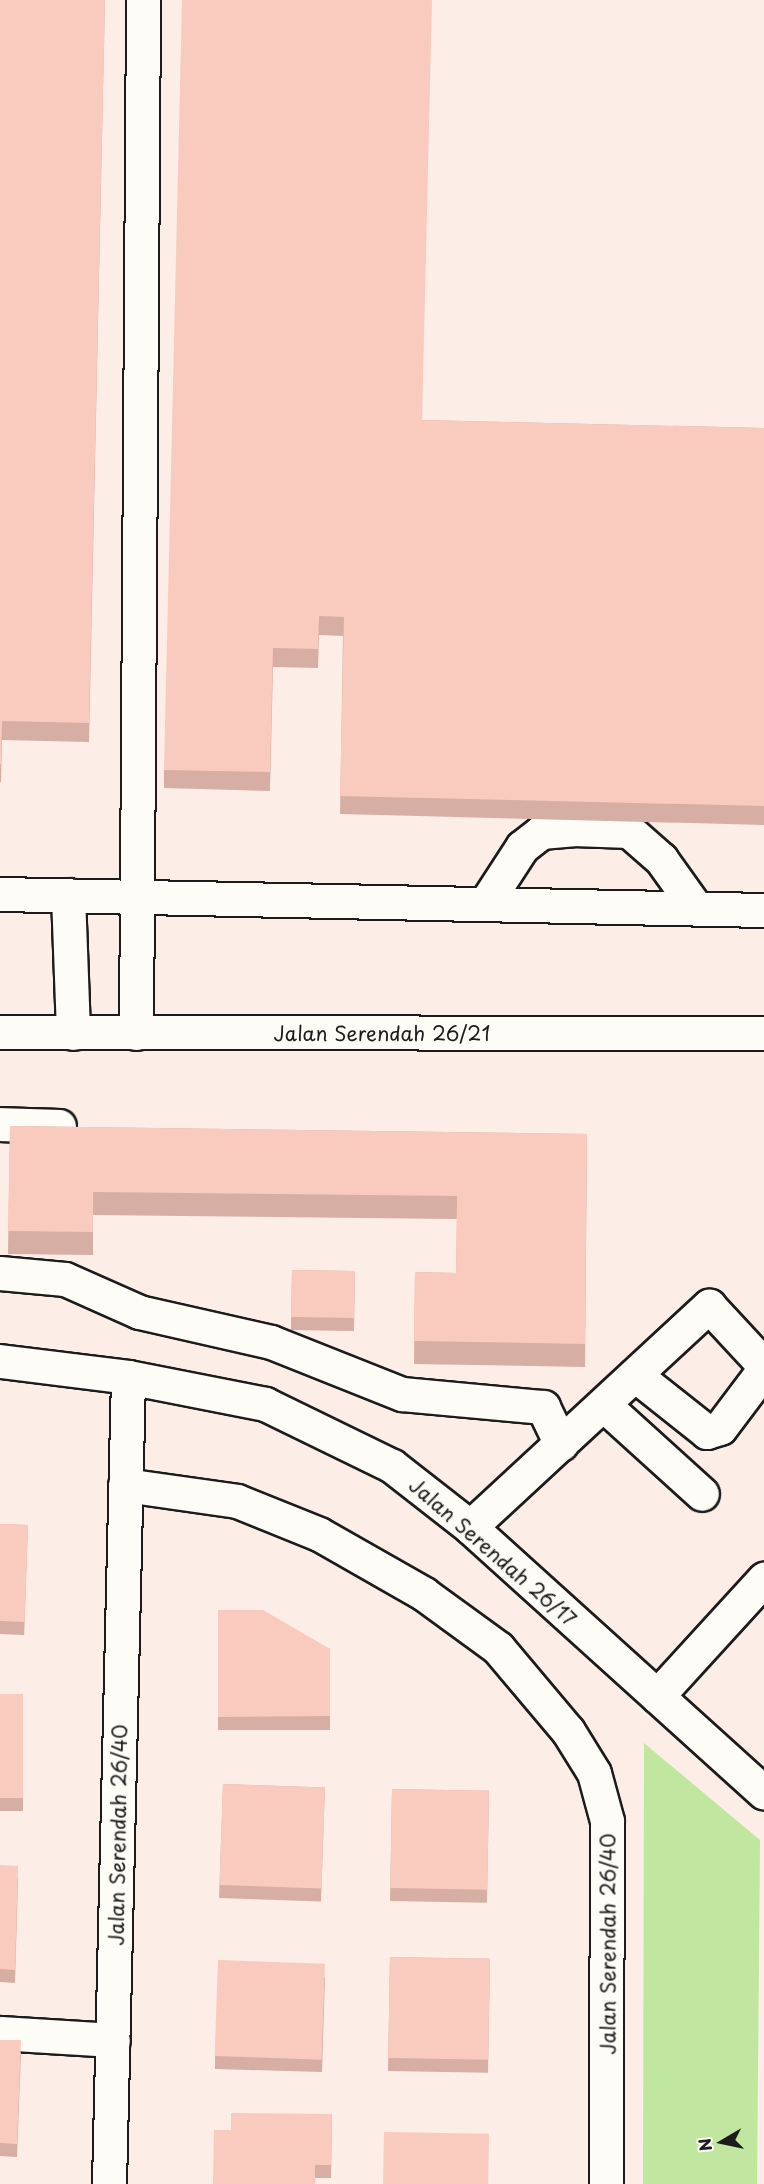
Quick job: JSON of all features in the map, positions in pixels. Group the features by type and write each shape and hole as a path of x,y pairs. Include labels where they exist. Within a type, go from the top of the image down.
{"street":[{"path":"136,1033 135,896 144,0"},
{"path":"484,904 522,847 541,832 573,829 629,831 662,859 696,908"},
{"path":"0,894 764,910"},
{"path":"68,895 73,1033"},
{"name":"Jalan Serendah 26/21","path":"0,1032 764,1033"},
{"path":"0,1124 59,1126"},
{"path":"0,1273 65,1279 139,1312 271,1342 402,1394 543,1407 561,1444"},
{"name":"Jalan Serendah 26/17","path":"0,1361 128,1377 265,1404 392,1466 470,1527 764,1792"},
{"path":"470,1527 635,1375"},
{"name":"Jalan Serendah 26/40","path":"109,2184 128,1377"},
{"path":"604,1405 702,1494"},
{"name":"Jalan Serendah 26/40","path":"125,1485 237,1502 328,1540 424,1594 498,1648 568,1731 594,1773 607,1821 606,2184"},
{"path":"657,1696 764,1579"},
{"path":"0,2033 113,2040"}],"shaded area":[{"path":"0,0 764,0 764,2184 0,2184"}],"green space":[{"path":"644,1743 760,1840 757,2184 643,2184"}],"building":[{"path":"0,0 105,0 89,723 2,721 1,764 0,764"},
{"path":"182,0 432,0 422,420 764,428 764,806 340,796 344,617 319,616 318,649 273,648 270,772 164,770"},
{"path":"10,1126 587,1134 585,1344 414,1341 415,1272 456,1273 457,1196 93,1192 93,1232 8,1231"},
{"path":"292,1270 355,1271 354,1318 291,1317"},
{"path":"0,1524 28,1525 25,1622 0,1621"},
{"path":"218,1610 263,1610 330,1649 330,1716 218,1717"},
{"path":"0,1694 23,1694 23,1798 0,1798"},
{"path":"223,1784 325,1788 321,1888 219,1885"},
{"path":"392,1789 489,1791 487,1890 390,1888"},
{"path":"0,1865 18,1866 15,1970 0,1969"},
{"path":"390,1957 490,1959 488,2060 388,2058"},
{"path":"218,1960 325,1964 322,2060 215,2056"},
{"path":"0,2040 21,2040 17,2144 0,2143"},
{"path":"231,2113 332,2114 331,2165 315,2165 315,2184 213,2184 214,2130 231,2130"},
{"path":"384,2132 489,2134 488,2184 383,2184"}]}
